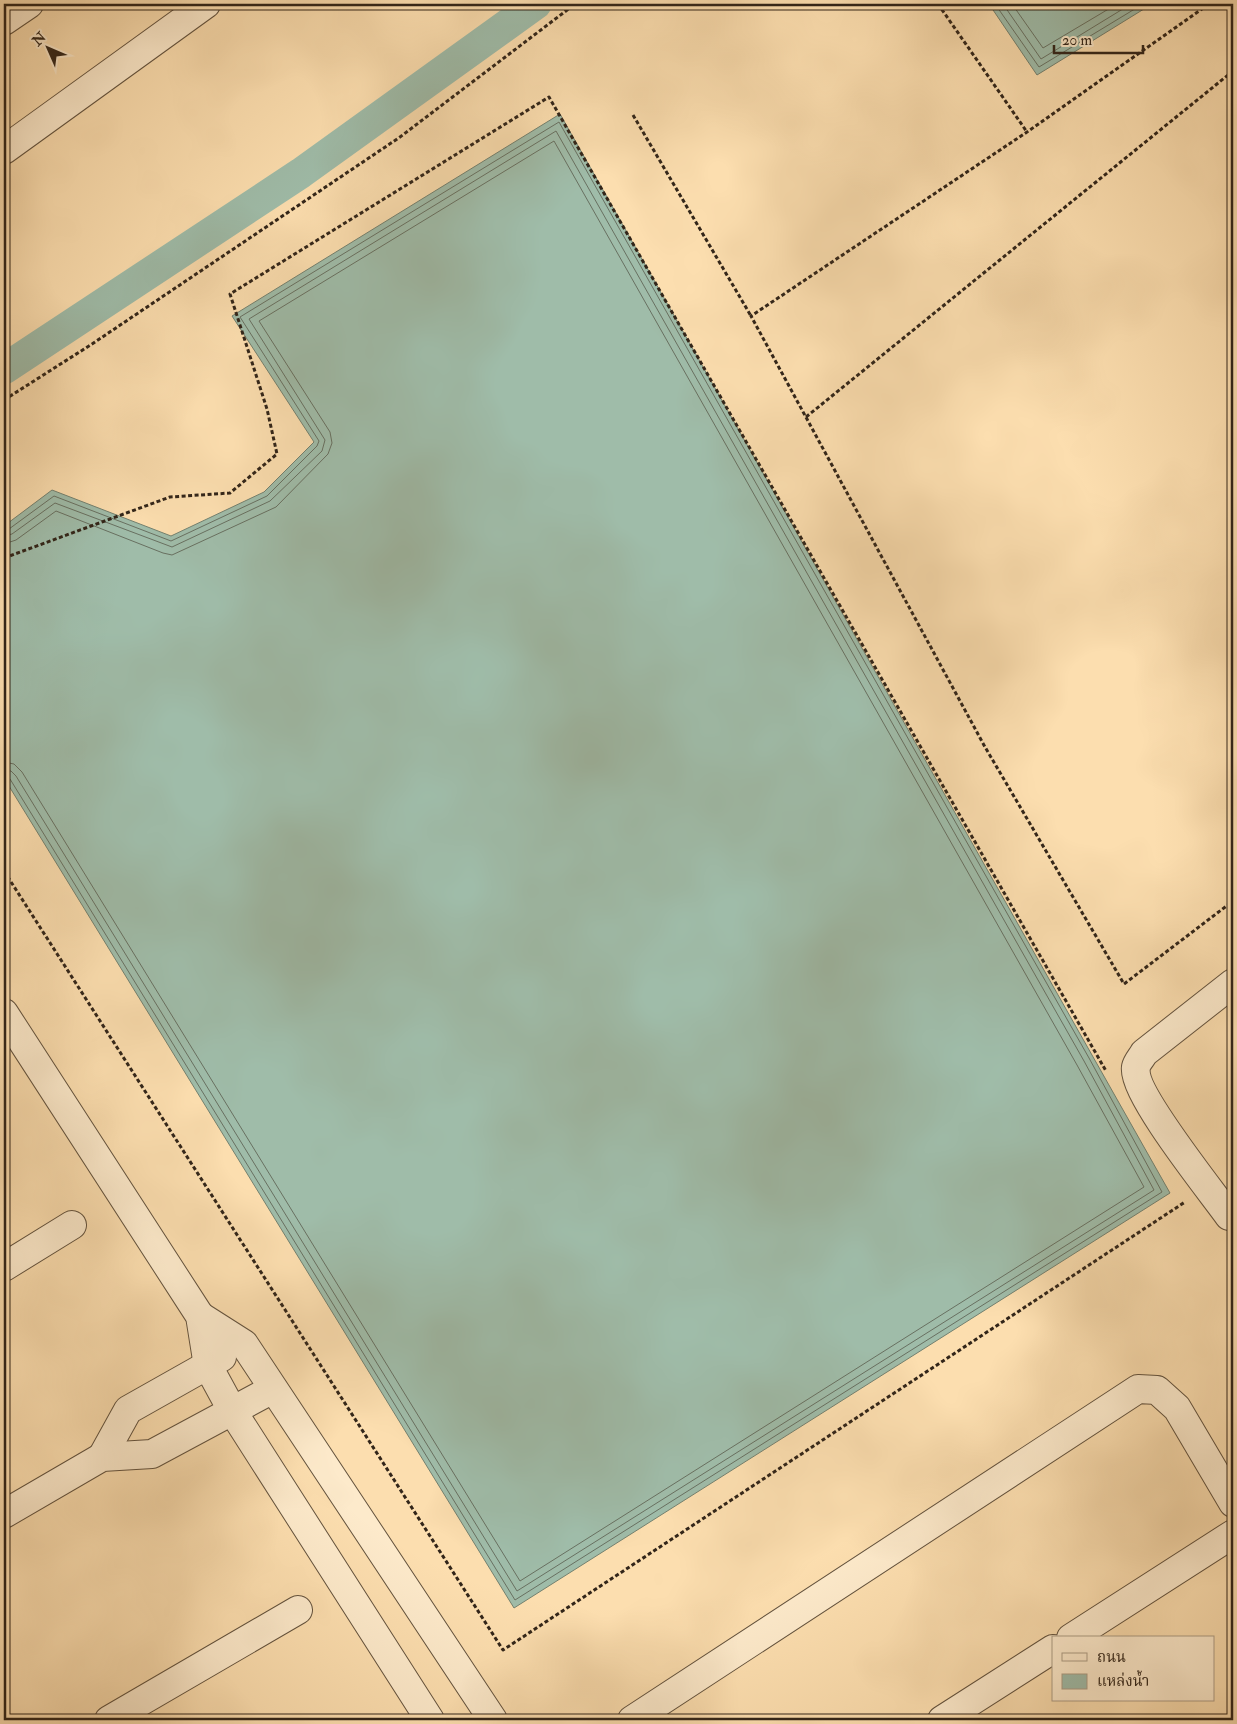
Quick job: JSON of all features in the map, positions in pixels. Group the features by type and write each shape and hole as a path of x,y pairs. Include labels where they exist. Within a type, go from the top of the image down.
{"street":[{"path":"4,21 29,4"},
{"path":"4,150 206,4"},
{"path":"1230,1216 1153,1111 1137,1077 1136,1066 1144,1053 1233,983"},
{"path":"4,1013 200,1316 208,1366 232,1412 430,1720"},
{"path":"4,1267 72,1225"},
{"path":"200,1316 244,1344 493,1720"},
{"path":"102,1457 128,1410 244,1344"},
{"path":"4,1514 102,1457 152,1454 273,1389"},
{"path":"632,1720 1138,1389 1157,1390 1177,1408 1233,1503"},
{"path":"1074,1636 1233,1534"},
{"path":"110,1720 298,1610"},
{"path":"942,1720 1052,1650"}],"path":[{"path":"4,400 100,339 400,137 575,4"},
{"path":"938,4 1027,132"},
{"path":"751,316 1027,132 1208,4"},
{"path":"806,418 1233,71"},
{"path":"4,558 170,498 230,493 277,454 267,409 230,294 549,97 1108,1074"},
{"path":"632,115 751,316 985,747 1124,984 1233,901"},
{"path":"4,871 502,1650 1182,1204 1178,1195"}],"water":[{"path":"989,4 1152,4 1037,75"},
{"path":"560,114 1170,1193 514,1608 4,778 4,526 52,490 171,536 264,492 314,442 232,316"}],"waterway":[{"path":"4,369 301,173 536,4"}]}
